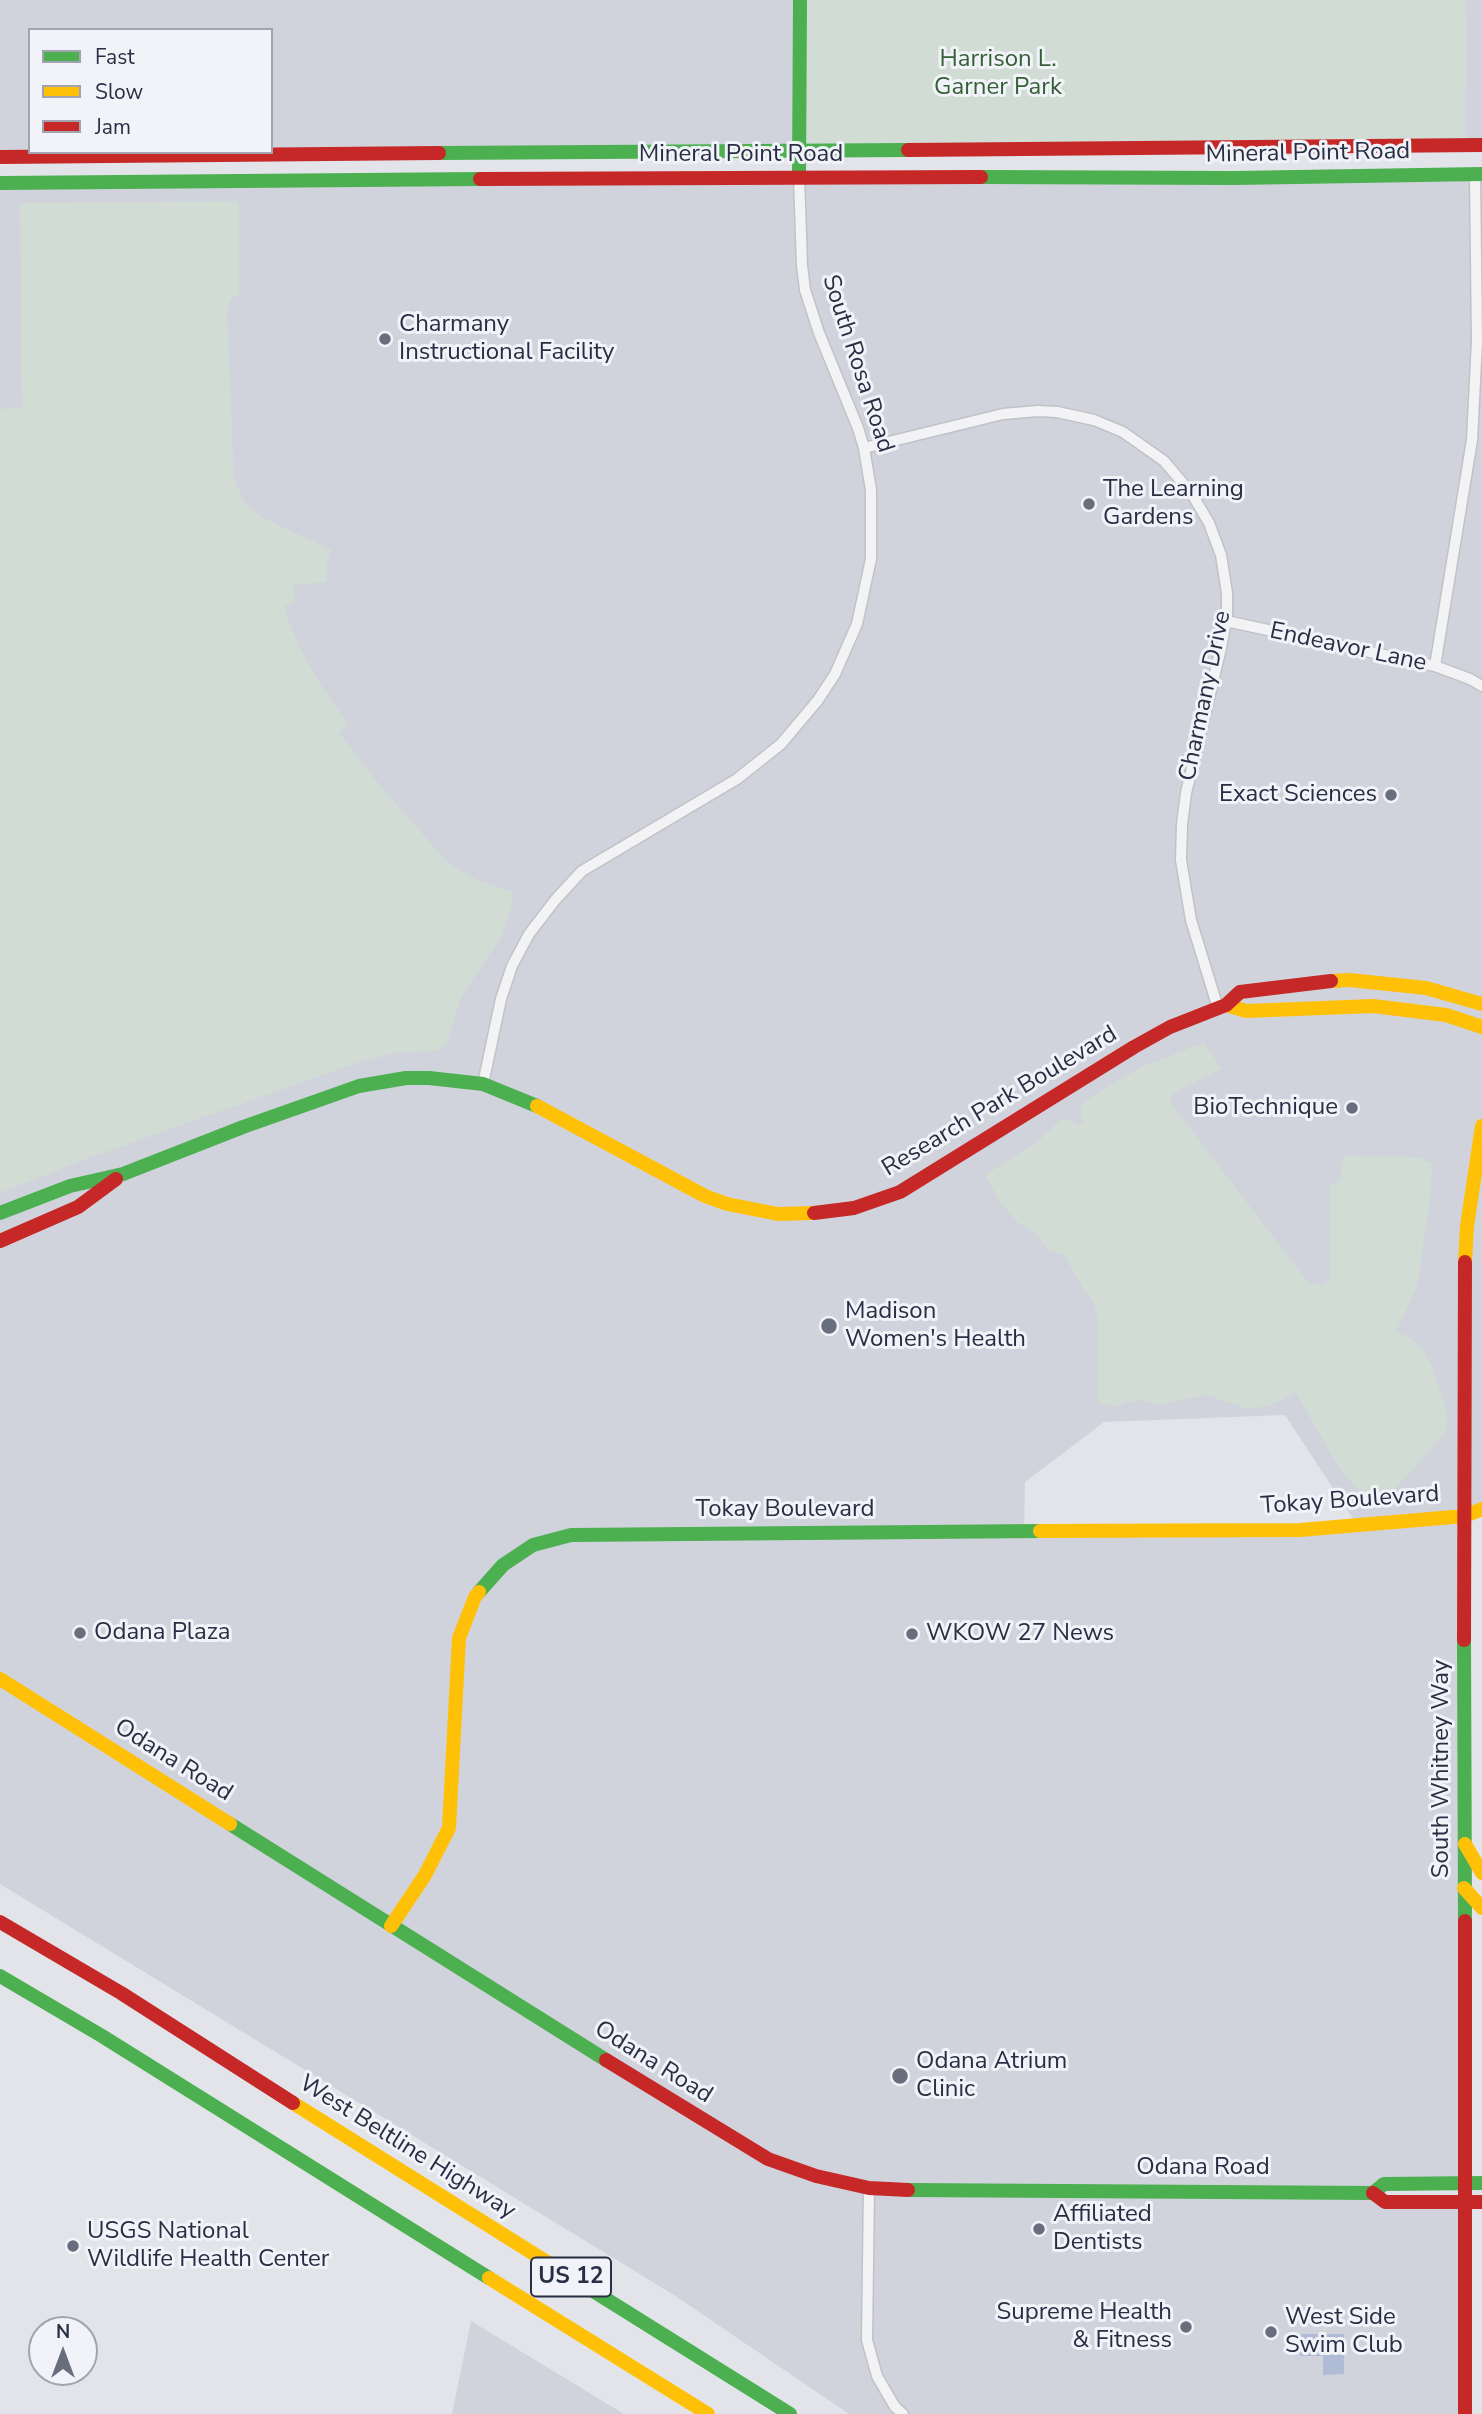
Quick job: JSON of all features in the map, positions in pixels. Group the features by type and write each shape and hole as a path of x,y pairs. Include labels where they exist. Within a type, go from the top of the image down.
{"main road":[{"name":"South Rosa Road","path":"799,177 800,0"},
{"name":"Mineral Point Road","path":"0,157 1482,145"},
{"name":"Mineral Point Road","path":"0,183 799,177 1234,178 1479,174"},
{"name":"Research Park Boulevard","path":"0,1213 70,1186 123,1174 243,1127 359,1086 406,1078 451,1079 500,1089 549,1111 654,1170 716,1200 778,1214 828,1212 854,1208 900,1192 1134,1047 1170,1027 1222,1007 1240,992 1317,981 1350,980 1426,988 1482,1004"},
{"path":"1222,1007 1246,1011 1373,1006 1446,1015 1482,1027"},
{"name":"South Whitney Way","path":"1465,2414 1464,1279 1467,1226 1482,1126"},
{"name":"Research Park Boulevard","path":"0,1241 78,1207 123,1174"},
{"name":"Tokay Boulevard","path":"391,1926 425,1875 449,1828 459,1638 475,1597 503,1565 533,1545 571,1535 607,1533 1300,1530 1465,1516 1482,1509"},
{"name":"Tokay Boulevard","path":"1465,1516 1482,1522"},
{"name":"Odana Road","path":"0,1679 732,2139 768,2159 816,2176 869,2188 1373,2193 1385,2202 1482,2202"},
{"path":"1464,1843 1482,1873"},
{"path":"1464,1888 1482,1908"},
{"name":"West Beltline Highway","path":"0,1922 131,1999 790,2414"},
{"name":"US 12","path":"0,1976 102,2036 708,2414"},
{"name":"Odana Road","path":"1373,2193 1384,2184 1482,2183"}],"street":[{"path":"1435,666 1473,427 1479,174"},
{"name":"South Rosa Road","path":"483,1084 501,999 512,966 529,934 556,899 582,871 712,795 761,761 802,722 835,674 857,624 871,559 872,500 864,448 805,290 799,177"},
{"name":"Charmany Drive","path":"864,448 977,419 1020,411 1078,415 1113,427 1164,461 1180,477 1202,511 1221,555 1227,593 1226,621 1186,793 1181,841 1187,904 1222,1007"},
{"name":"Endeavor Lane","path":"1226,621 1435,666 1482,686"},
{"name":"Endeavor Lane","path":"1470,679 1482,677"},
{"path":"869,2188 867,2340 877,2375 895,2407 903,2414"}],"shaded area":[{"path":"0,0 800,0 799,149 0,157"},
{"path":"1466,0 1482,0 1482,145 1467,146 1465,134"},
{"path":"1482,174 1482,1508 1464,1520 1465,2183 1384,2184 1373,2193 1385,2202 1465,2203 1465,2414 849,2414 674,2295 0,1884 0,183","holes":["1285,1415 1357,1525 1024,1532 1025,1482 1104,1422"]},
{"path":"471,2321 624,2414 452,2414"}],"green space":[{"name":"Harrison L. Garner Park","path":"800,0 1466,0 1467,146 799,149"},
{"path":"239,201 239,294 231,299 227,310 234,477 243,501 261,517 331,550 326,582 293,585 295,602 285,605 287,617 319,682 348,724 339,733 383,789 448,863 477,880 513,892 512,906 502,936 461,997 447,1044 436,1051 394,1053 357,1063 91,1157 0,1193 0,409 22,408 20,203"},
{"path":"1204,1043 1222,1069 1180,1089 1171,1096 1170,1102 1310,1285 1325,1283 1330,1278 1330,1185 1341,1178 1343,1156 1416,1157 1432,1163 1430,1200 1419,1274 1416,1288 1396,1332 1411,1338 1424,1351 1446,1409 1447,1425 1444,1434 1388,1497 1368,1501 1350,1481 1337,1464 1296,1393 1267,1406 1247,1409 1206,1395 1160,1405 1143,1400 1126,1402 1115,1407 1098,1402 1098,1317 1093,1301 1064,1255 1049,1250 1036,1234 1018,1223 999,1200 985,1175 1036,1143 1060,1120 1070,1119 1077,1125 1083,1122 1080,1111 1083,1103 1111,1085 1141,1067"}],"water":[{"path":"1300,2334 1344,2334 1344,2374 1323,2375 1323,2356 1300,2356"}],"traffic: fast":[{"path":"799,177 800,0"},
{"path":"439,153 908,150"},
{"path":"981,177 1234,178 1482,174"},
{"path":"0,183 480,179"},
{"path":"0,1213 70,1186 123,1174 243,1127 359,1086 406,1078 483,1084 537,1106"},
{"path":"479,1592 503,1565 533,1545 571,1535 1040,1531"},
{"path":"1464,1640 1465,1921"},
{"path":"230,1824 606,2060"},
{"path":"0,1976 102,2036 489,2278"},
{"path":"908,2190 1373,2193 1384,2184 1482,2183"},
{"path":"558,2269 790,2414"}],"traffic: slow":[{"path":"1331,981 1350,980 1426,988 1482,1004"},
{"path":"1226,1005 1246,1011 1373,1006 1446,1015 1482,1027"},
{"path":"537,1106 705,1196 727,1204 778,1214 814,1213"},
{"path":"1465,1262 1467,1226 1482,1126"},
{"path":"1040,1531 1300,1530 1465,1516 1482,1509"},
{"path":"391,1926 425,1875 449,1828 459,1638 479,1592"},
{"path":"0,1679 230,1824"},
{"path":"1465,1844 1482,1873"},
{"path":"1464,1888 1482,1908"},
{"path":"293,2103 558,2269"},
{"path":"489,2278 708,2414"}],"traffic: jam":[{"path":"908,150 1482,145"},
{"path":"0,157 439,153"},
{"path":"480,179 981,177"},
{"path":"814,1213 854,1208 900,1192 1134,1047 1170,1027 1226,1005 1240,992 1331,981"},
{"path":"0,1241 78,1207 116,1179"},
{"path":"1464,1640 1465,1262"},
{"path":"1465,1921 1465,2414"},
{"path":"0,1922 121,1993 293,2103"},
{"path":"606,2060 768,2159 816,2176 869,2188 908,2190"},
{"path":"1373,2193 1385,2202 1482,2202"}],"place":[{"name":"Charmany Instructional Facility","path":"385,339"},
{"name":"The Learning Gardens","path":"1089,504"},
{"name":"Exact Sciences","path":"1391,795"},
{"name":"BioTechnique","path":"1352,1108"},
{"name":"Madison Women's Health","path":"829,1326"},
{"name":"Odana Plaza","path":"80,1633"},
{"name":"WKOW 27 News","path":"912,1634"},
{"name":"Odana Atrium Clinic","path":"900,2076"},
{"name":"Affiliated Dentists","path":"1039,2229"},
{"name":"USGS National Wildlife Health Center","path":"73,2246"},
{"name":"Supreme Health & Fitness","path":"1186,2327"},
{"name":"West Side Swim Club","path":"1271,2332"}]}
